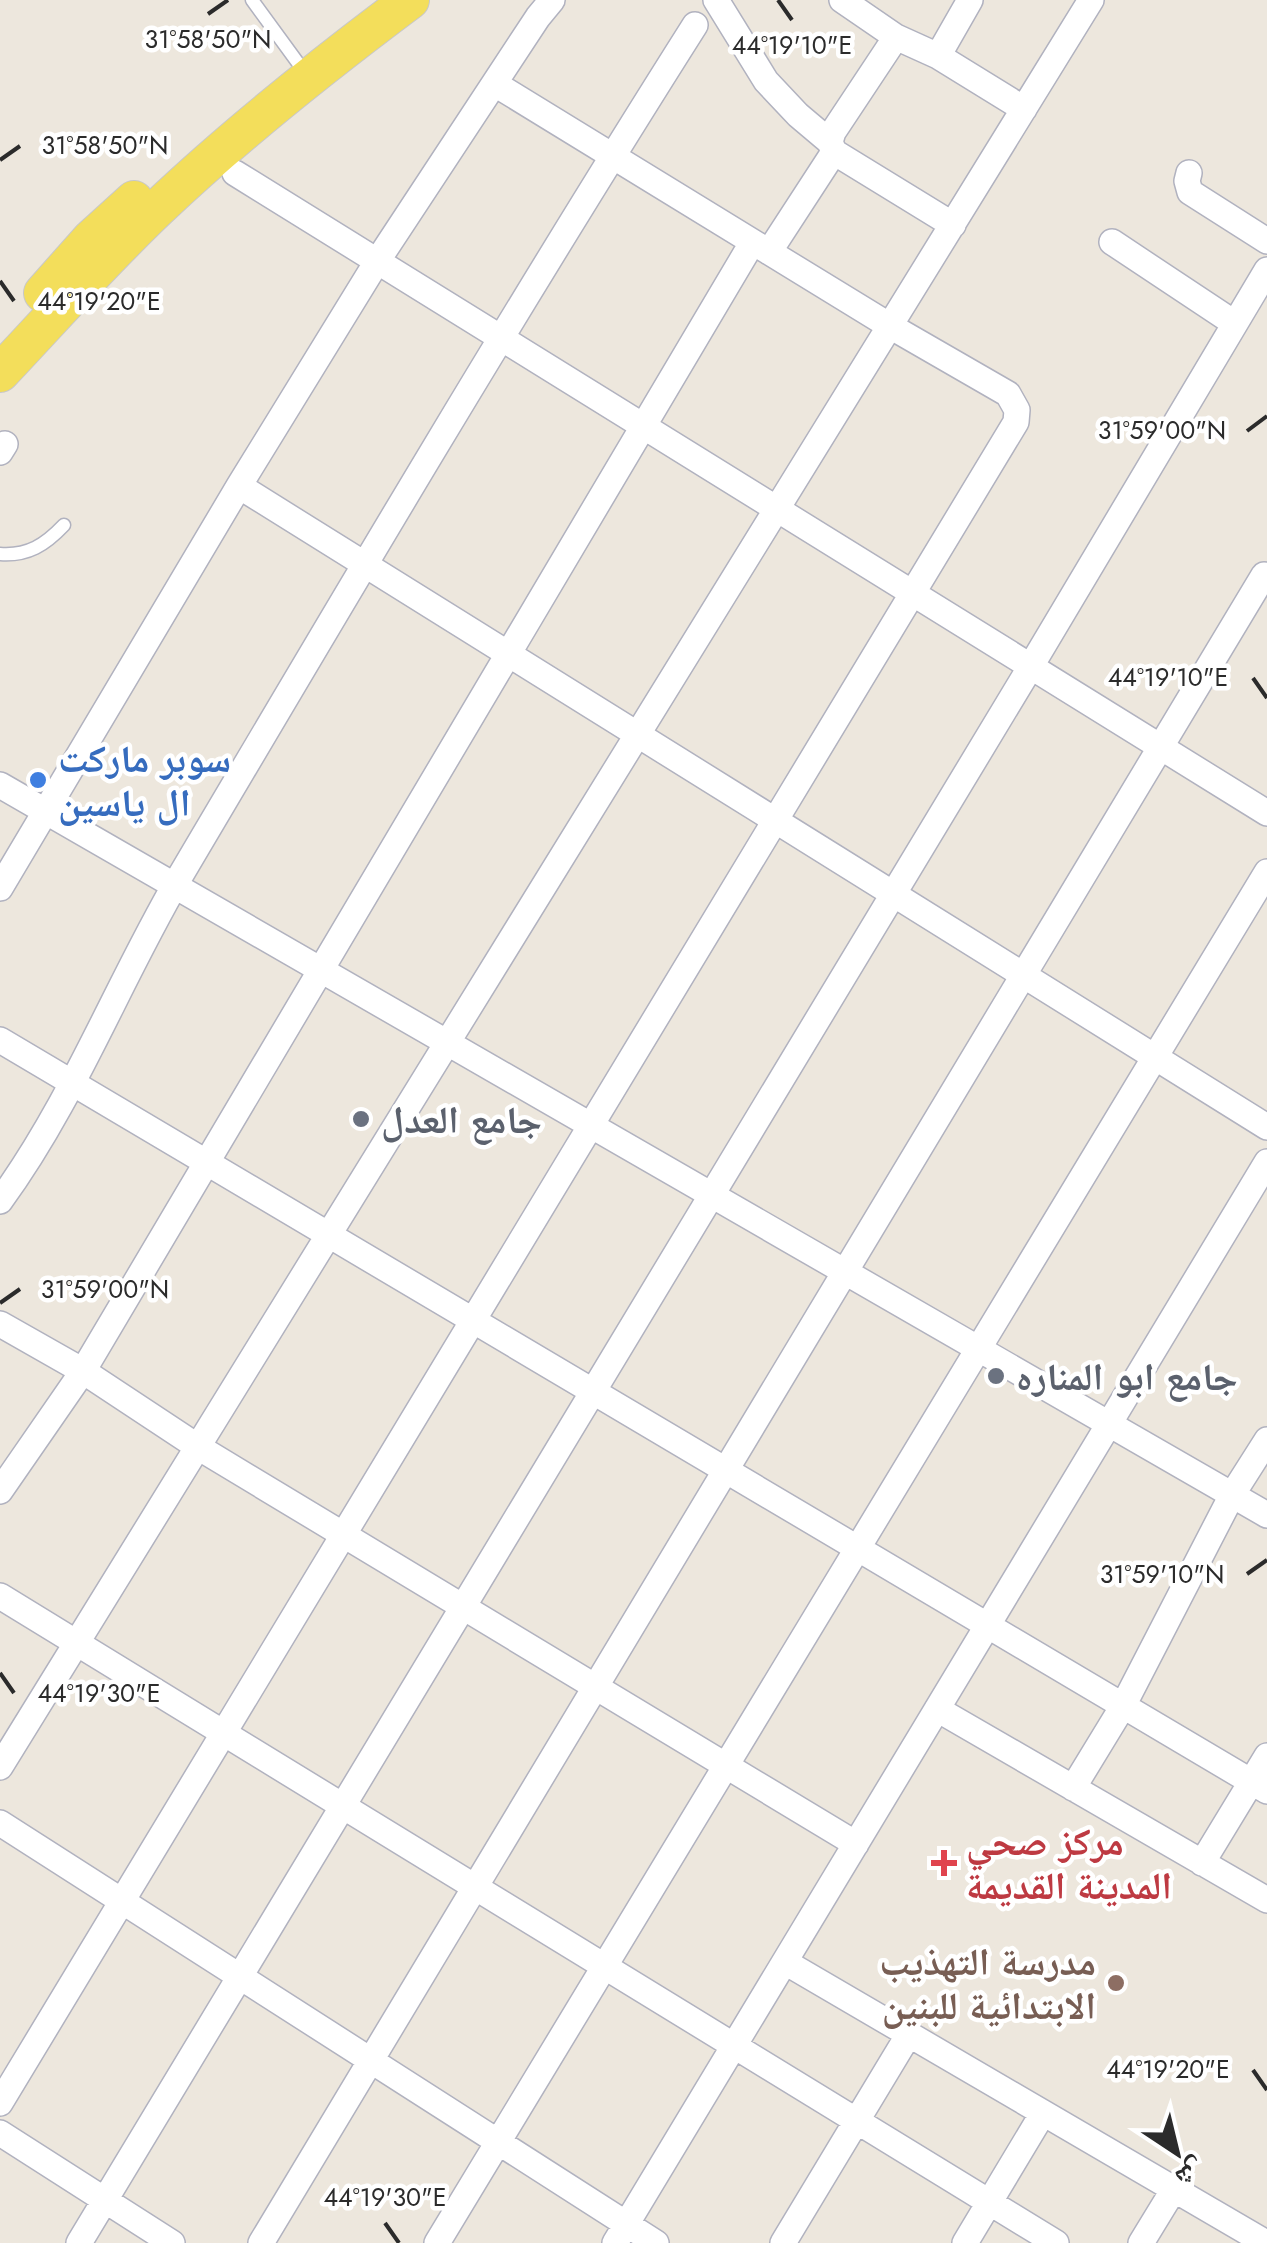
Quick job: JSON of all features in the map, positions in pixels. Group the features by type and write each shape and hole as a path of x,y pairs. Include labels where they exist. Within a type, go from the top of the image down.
{"main road":[{"path":"0,340 91,239 180,159 374,0"},
{"path":"0,373 170,197 342,51 410,0"}],"street":[{"path":"0,888 378,260 552,0"},
{"path":"716,0 766,81 798,115 832,147 953,225"},
{"path":"842,0 896,37 938,56 1024,109"},
{"path":"938,56 970,0"},
{"path":"0,1768 1092,0"},
{"path":"0,1201 25,1167 73,1084 176,885 365,564 695,25"},
{"path":"0,1491 83,1372 644,425 760,248 832,147 834,132 896,37"},
{"path":"0,2104 1016,422 1017,410 1008,394 760,248 495,84"},
{"path":"235,172 1267,813"},
{"path":"1190,173 1190,192 1267,241"},
{"path":"1112,242 1234,323"},
{"path":"79,2243 1267,270"},
{"path":"239,486 1267,1126"},
{"path":"261,2243 1264,574 1267,576"},
{"path":"0,785 1267,1515"},
{"path":"438,2243 1267,872"},
{"path":"0,1040 1259,1787"},
{"path":"621,2234 1267,1162"},
{"path":"0,1324 856,1844"},
{"path":"1073,1788 1123,1706 1232,1495 1267,1440"},
{"path":"0,1596 1056,2243"},
{"path":"937,1709 1267,1900"},
{"path":"1202,1863 1259,1787 1267,1756"},
{"path":"0,1824 498,2142 621,2234 656,2243"},
{"path":"784,1962 1266,2243"},
{"path":"783,2243 909,2034"},
{"path":"965,2243 1043,2113"},
{"path":"0,2133 172,2243"},
{"path":"1141,2243 1174,2189"}],"lane":[{"path":"252,0 298,62"},
{"path":"0,554 28,553 48,542 64,525"}],"place":[{"name":"سوبر ماركت ال ياسين","path":"38,780"},
{"name":"جامع العدل","path":"361,1119"},
{"name":"جامع ابو المناره","path":"996,1376"},
{"name":"مركز صحي المدينة القديمة","path":"944,1863"},
{"name":"مدرسة التهذيب الابتدائية للبنين","path":"1116,1983"}]}
